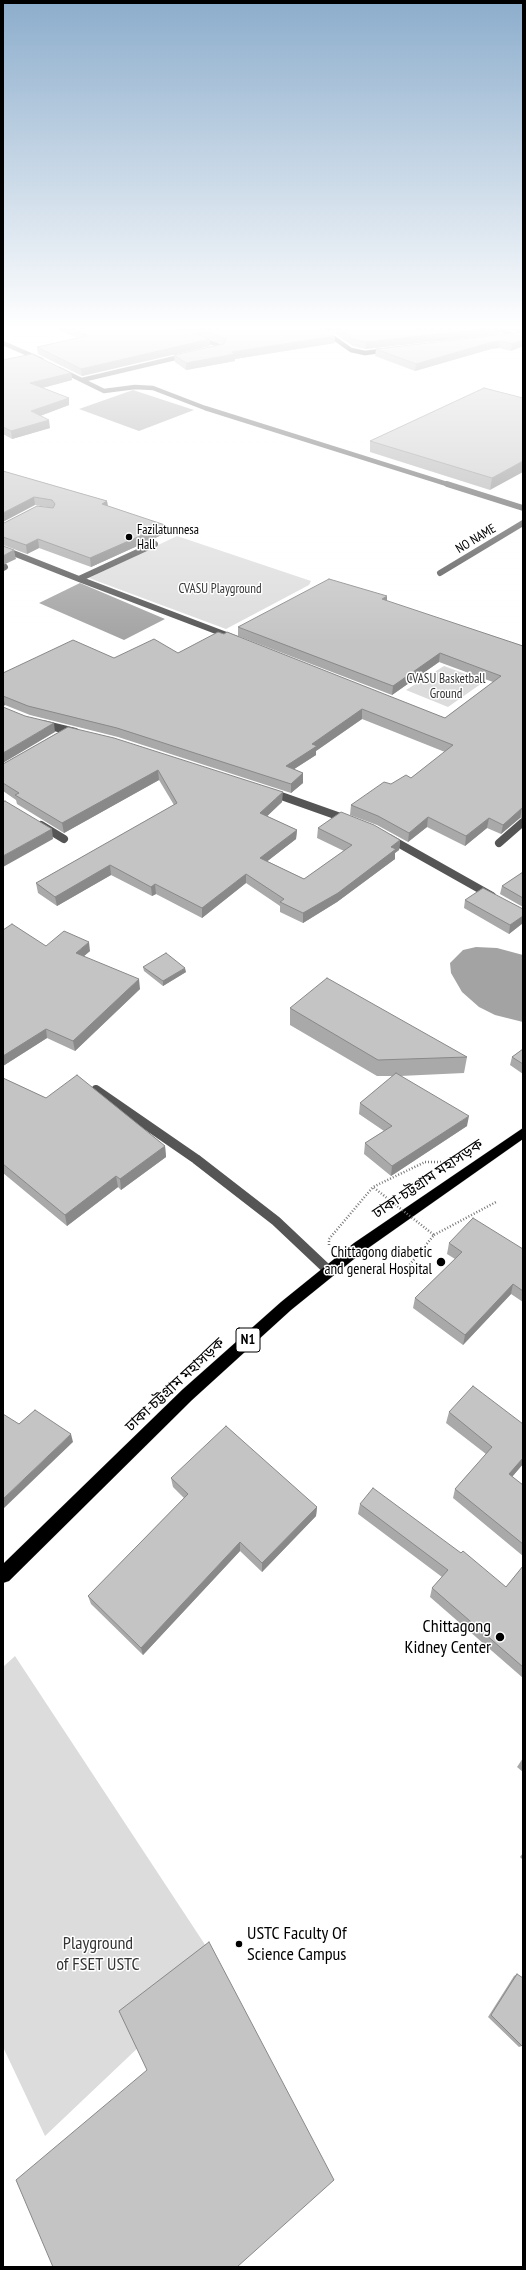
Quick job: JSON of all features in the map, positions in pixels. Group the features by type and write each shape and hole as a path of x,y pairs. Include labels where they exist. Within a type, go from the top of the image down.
{"highway":[{"name":"ঢাকা-চট্টগ্রাম মহাসড়ক","path":"3,1575 186,1395 286,1306 359,1247 522,1135"}],"street":[{"path":"278,431 523,508"},
{"name":"NO NAME","path":"440,573 523,523"},
{"path":"79,578 155,544"},
{"path":"3,549 247,643"},
{"path":"34,722 64,733 81,734"},
{"path":"262,790 322,809 355,822"},
{"path":"37,822 64,839"},
{"path":"499,843 523,822"},
{"path":"381,834 502,902"},
{"path":"96,1090 196,1159 276,1221 329,1271"}],"path":[{"path":"329,1239 373,1187 425,1162 446,1162"},
{"path":"373,1187 434,1235"},
{"path":"402,1274 434,1235 496,1202"}],"green space":[{"name":"CVASU Playground","path":"177,536 311,581 309,585 226,629 89,578"},
{"name":"CVASU Basketball Ground","path":"444,666 485,681 448,707 406,690"},
{"name":"Playground of FSET USTC","path":"15,1656 221,1969 45,2136 3,2047 3,1667"}],"shaded area":[{"path":"80,583 165,619 124,640 39,603"},
{"path":"476,947 497,948 523,955 523,1022 495,1015 479,1007 462,992 451,973 450,963 463,950"}],"building":[{"path":"392,431 523,431 523,461 492,478 370,441"},
{"path":"3,471 107,501 102,504 165,525 90,558 38,539 26,545 3,537 3,522 4,523 37,506 53,508 55,504 52,500 34,497 3,513"},
{"path":"3,546 14,550 3,556"},
{"path":"329,579 387,596 382,599 523,646 523,809 522,808 503,825 489,818 466,836 428,817 409,833 378,816 351,805 384,782 391,784 406,775 411,778 453,745 362,709 312,744 317,746 286,766 303,773 291,784 117,728 28,706 3,696 3,673 73,640 114,658 154,639 178,653 218,632 224,634 227,632 445,718 501,676 440,653 393,686 238,627"},
{"path":"3,707 25,716 54,723 3,753"},
{"path":"68,727 114,738 283,792 260,813 297,830 260,858 304,879 352,845 318,828 341,812 374,825 400,840 391,847 396,849 338,893 303,913 280,902 284,899 246,874 202,908 155,884 151,887 110,865 55,897 36,883 177,803 158,770 62,823 15,795 19,793 3,783 3,764"},
{"path":"5,801 52,829 3,856 3,802"},
{"path":"523,872 523,898 502,886"},
{"path":"483,888 523,909 523,916 510,925 465,900"},
{"path":"12,924 46,946 64,931 89,942 76,953 139,979 73,1041 46,1029 3,1056 3,930"},
{"path":"166,953 185,968 163,981 143,967"},
{"path":"327,978 467,1057 378,1060 290,1008"},
{"path":"523,1049 523,1064 512,1057"},
{"path":"396,1073 469,1116 392,1166 365,1143 392,1126 360,1103"},
{"path":"77,1075 165,1146 120,1179 116,1176 65,1215 3,1164 3,1078 46,1098"},
{"path":"473,1218 523,1249 523,1291 513,1284 465,1335 415,1298 462,1252 449,1243"},
{"path":"473,1386 523,1424 523,1458 509,1474 523,1485 523,1544 455,1489 492,1447 449,1412"},
{"path":"35,1410 71,1434 3,1499 3,1414 19,1424"},
{"path":"226,1426 317,1507 262,1563 240,1542 141,1648 88,1596 188,1494 171,1478"},
{"path":"373,1488 461,1553 463,1551 506,1587 523,1566 523,1667 432,1588 448,1570 360,1504"},
{"path":"209,1942 334,2180 237,2267 53,2267 16,2180 147,2070 119,2011"},
{"path":"517,1974 523,1978 522,2046 491,2015"}],"place":[{"name":"Fazilatunnesa Hall","path":"129,537"},
{"name":"Chittagong diabetic and general Hospital","path":"441,1262"},
{"name":"Chittagong Kidney Center","path":"500,1637"},
{"name":"USTC Faculty Of Science Campus","path":"239,1944"}]}
